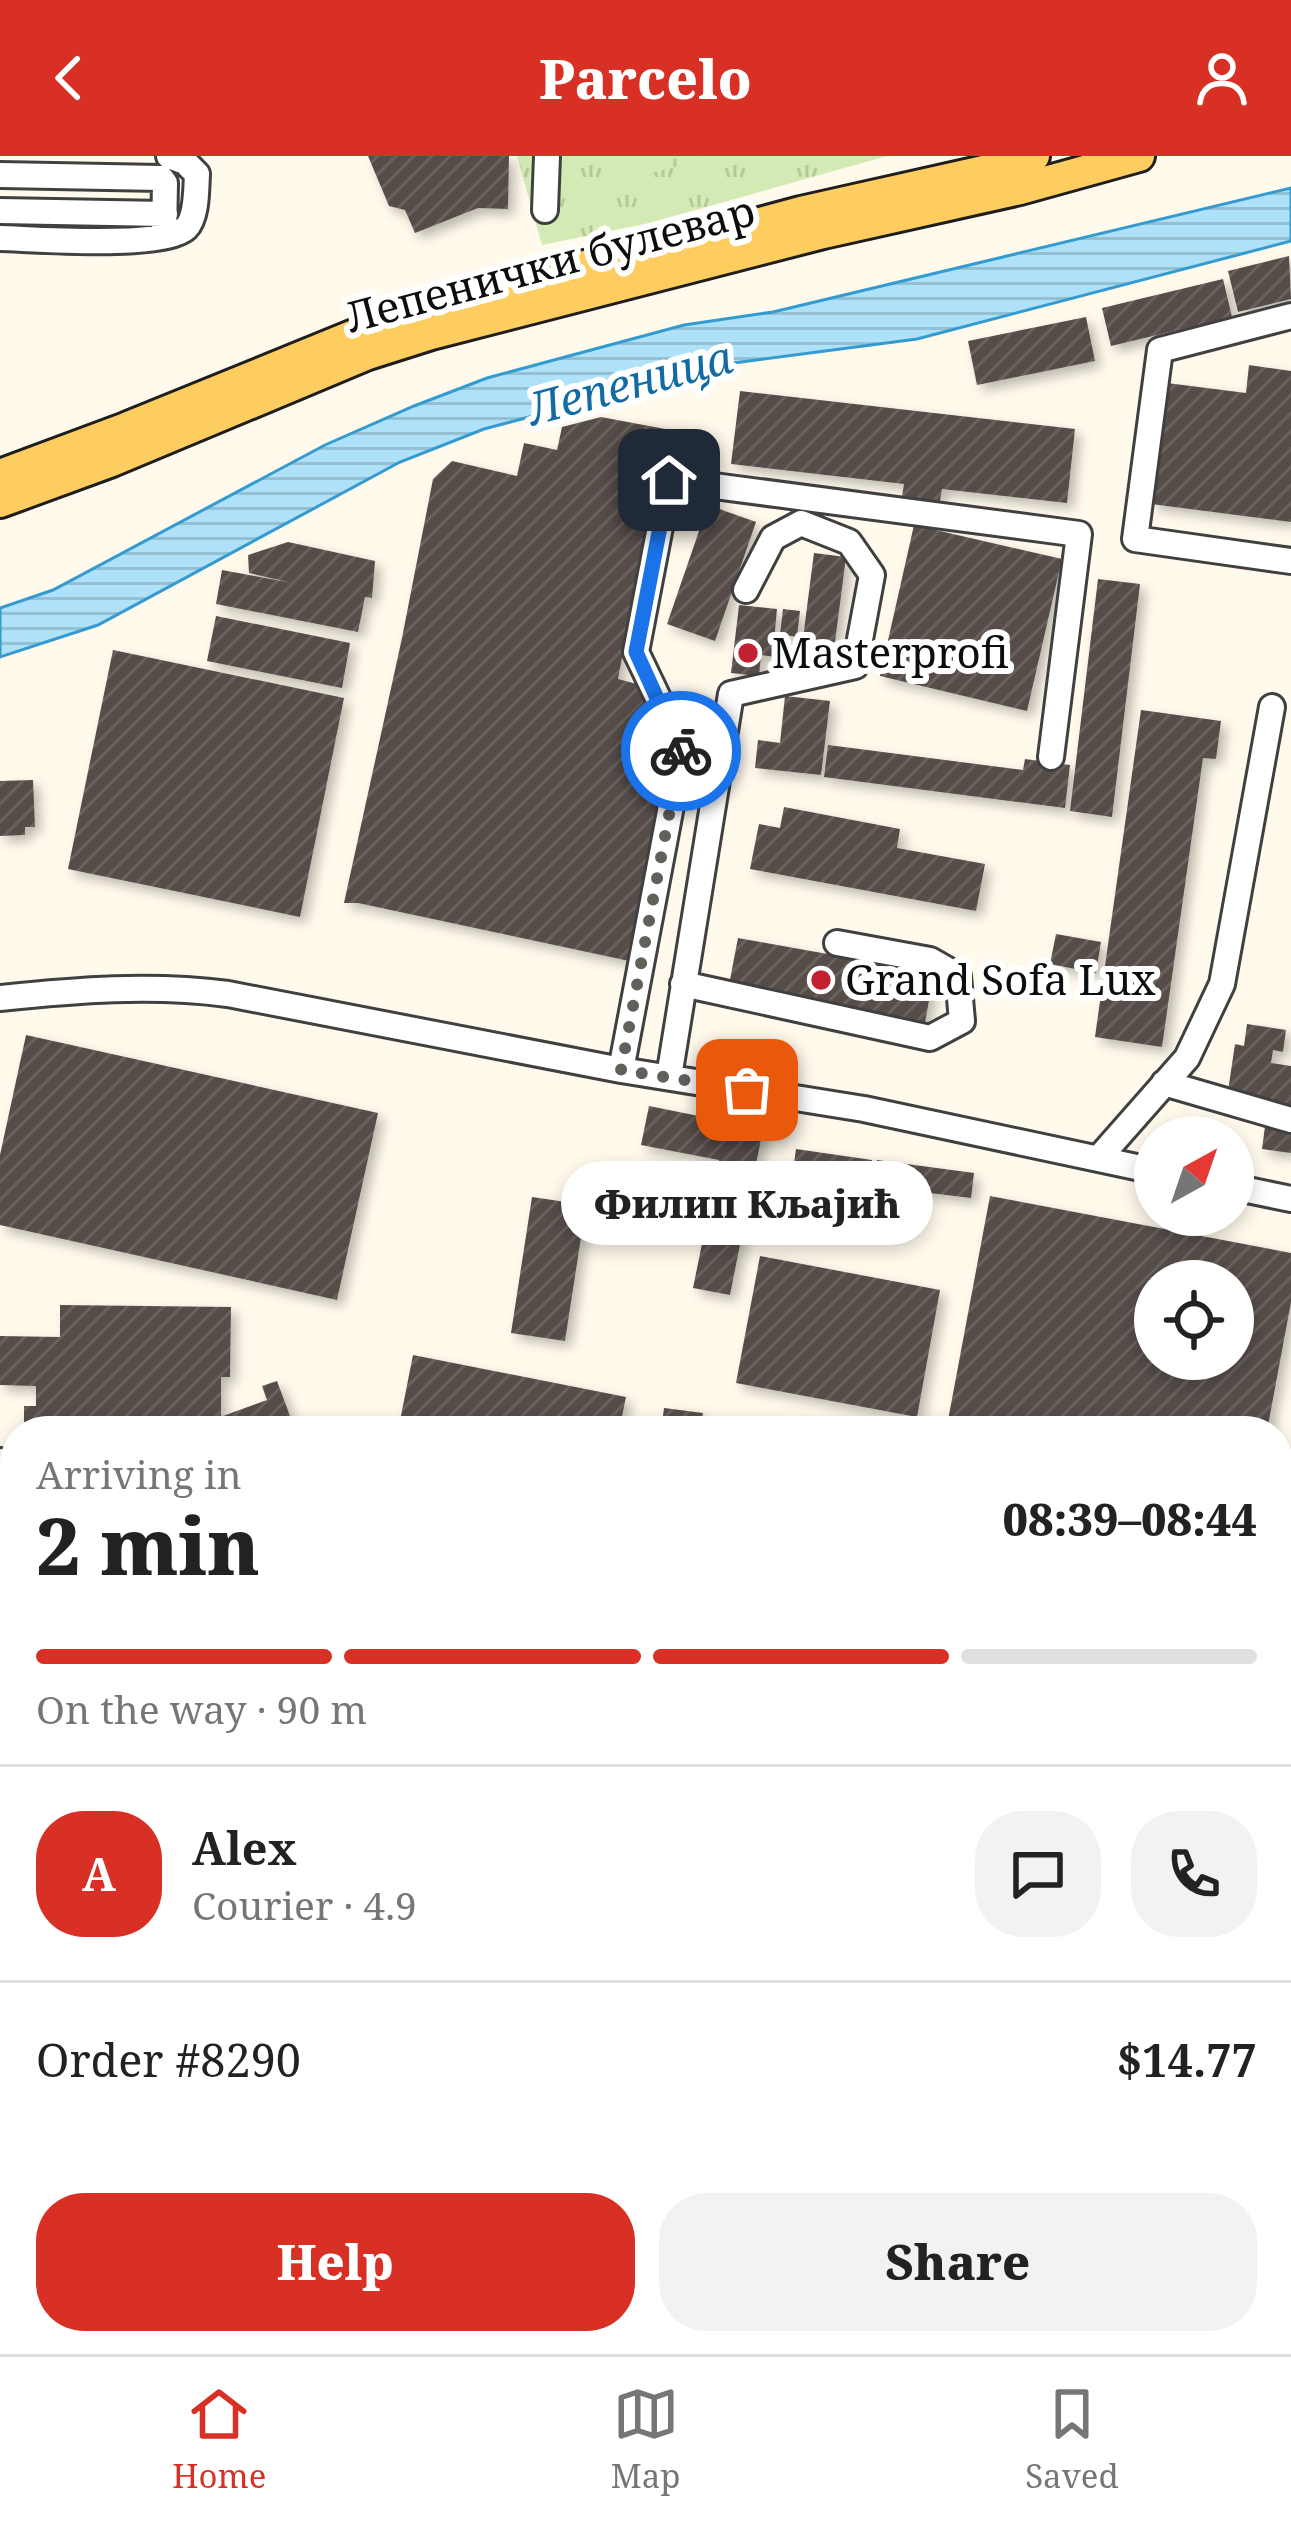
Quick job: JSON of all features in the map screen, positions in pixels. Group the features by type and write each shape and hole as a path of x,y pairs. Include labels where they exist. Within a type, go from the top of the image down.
{"main road":[{"name":"Лепенички булевар","path":"0,475 357,334 497,287 1034,156"},
{"name":"Лепенички булевар","path":"0,502 368,354 446,329 823,233 1042,184 1139,156"}],"street":[{"path":"0,211 164,225 181,233 191,223 197,174 185,162 169,156"},
{"path":"545,209 547,156"},
{"path":"0,175 161,178 165,183 164,225 144,241 0,238"},
{"path":"1291,316 1160,350 1135,539 1291,561"},
{"path":"621,1070 682,748 636,652 669,480 1079,534 1051,757"},
{"path":"669,1077 731,694 855,666 872,575 850,542 801,523 773,538 746,590"},
{"path":"1098,1159 1186,1058 1222,984 1272,707"},
{"path":"682,984 930,1039 962,1021 958,976 931,960 837,943"},
{"path":"0,998 110,987 199,990 621,1070 864,1109 1134,1167"},
{"path":"1164,1083 1291,1120"},
{"path":"1254,1191 1291,1199"}],"green space":[{"path":"517,156 630,156 639,176 718,156 887,156 649,223 542,245"},
{"path":"630,156 718,156 639,177"}],"water":[{"name":"Лепеница","path":"1291,188 1291,241 917,339 734,363 484,429 400,462 98,625 0,657 0,608 53,590 325,445 487,378 684,325 773,312"}],"building":[{"path":"368,156 509,156 508,209 478,208 415,233 405,210 389,206"},
{"path":"1289,256 1291,299 1238,312 1228,271"},
{"path":"1223,279 1232,317 1111,346 1102,308"},
{"path":"1086,317 1095,361 977,385 968,341"},
{"path":"1249,365 1291,371 1291,522 1151,504 1167,383 1246,393"},
{"path":"740,391 1075,429 1067,503 942,489 940,501 902,497 904,484 731,464"},
{"path":"601,417 665,429 618,679 648,687 678,743 634,962 344,903 433,479 452,461 517,476 524,443 557,450 562,427"},
{"path":"708,505 756,522 715,641 667,624"},
{"path":"914,525 1062,559 1027,711 880,676"},
{"path":"288,542 375,561 372,598 365,597 358,632 216,604 222,570 292,583 249,573 248,555"},
{"path":"814,553 846,557 835,642 803,638"},
{"path":"1098,579 1140,584 1112,817 1070,811"},
{"path":"739,605 777,609 774,641 799,644 797,660 761,655 759,676 731,673"},
{"path":"783,609 800,611 797,637 780,634"},
{"path":"216,616 350,643 342,688 207,661"},
{"path":"113,650 344,698 300,917 68,869"},
{"path":"785,696 830,701 821,775 755,768 758,740 780,743"},
{"path":"1141,710 1221,721 1216,759 1203,758 1162,1047 1095,1037"},
{"path":"828,745 1023,770 1025,759 1070,765 1065,808 824,777"},
{"path":"33,780 35,827 25,827 25,835 0,836 0,781"},
{"path":"784,807 900,829 897,848 985,864 976,911 750,869 759,824 780,828"},
{"path":"1056,934 1101,942 1096,973 1050,964"},
{"path":"738,938 934,973 924,1028 728,990"},
{"path":"1247,1024 1286,1030 1283,1052 1273,1050 1271,1063 1291,1066 1291,1153 1262,1149 1268,1104 1227,1098 1235,1044 1244,1046"},
{"path":"26,1035 378,1113 337,1300 0,1225 0,1155"},
{"path":"649,1106 763,1129 730,1295 693,1288 719,1160 641,1145"},
{"path":"796,1149 872,1160 865,1204 790,1193"},
{"path":"877,1160 974,1173 971,1198 897,1189 892,1225 869,1222"},
{"path":"990,1196 1134,1223 1134,1236 1201,1236 1291,1253 1291,1302 1270,1416 949,1416"},
{"path":"532,1197 586,1205 565,1341 511,1333"},
{"path":"760,1256 940,1290 917,1416 736,1383"},
{"path":"60,1305 231,1307 230,1377 221,1377 221,1416 24,1416 24,1406 36,1406 36,1386 0,1385 0,1336 60,1337"},
{"path":"413,1355 626,1397 622,1416 401,1416"},
{"path":"277,1381 290,1416 223,1416 267,1400 262,1386"},
{"path":"664,1408 703,1413 703,1416 663,1416"}],"way so far":[{"path":"681,751 621,1070 747,1090"}],"place":[{"name":"Masterprofi","path":"748,653"},
{"name":"Grand Sofa Lux","path":"821,980"},
{"name":"Филип Кљајић","path":"747,1090"}],"route":[{"path":"669,480 636,652 681,751"}]}
